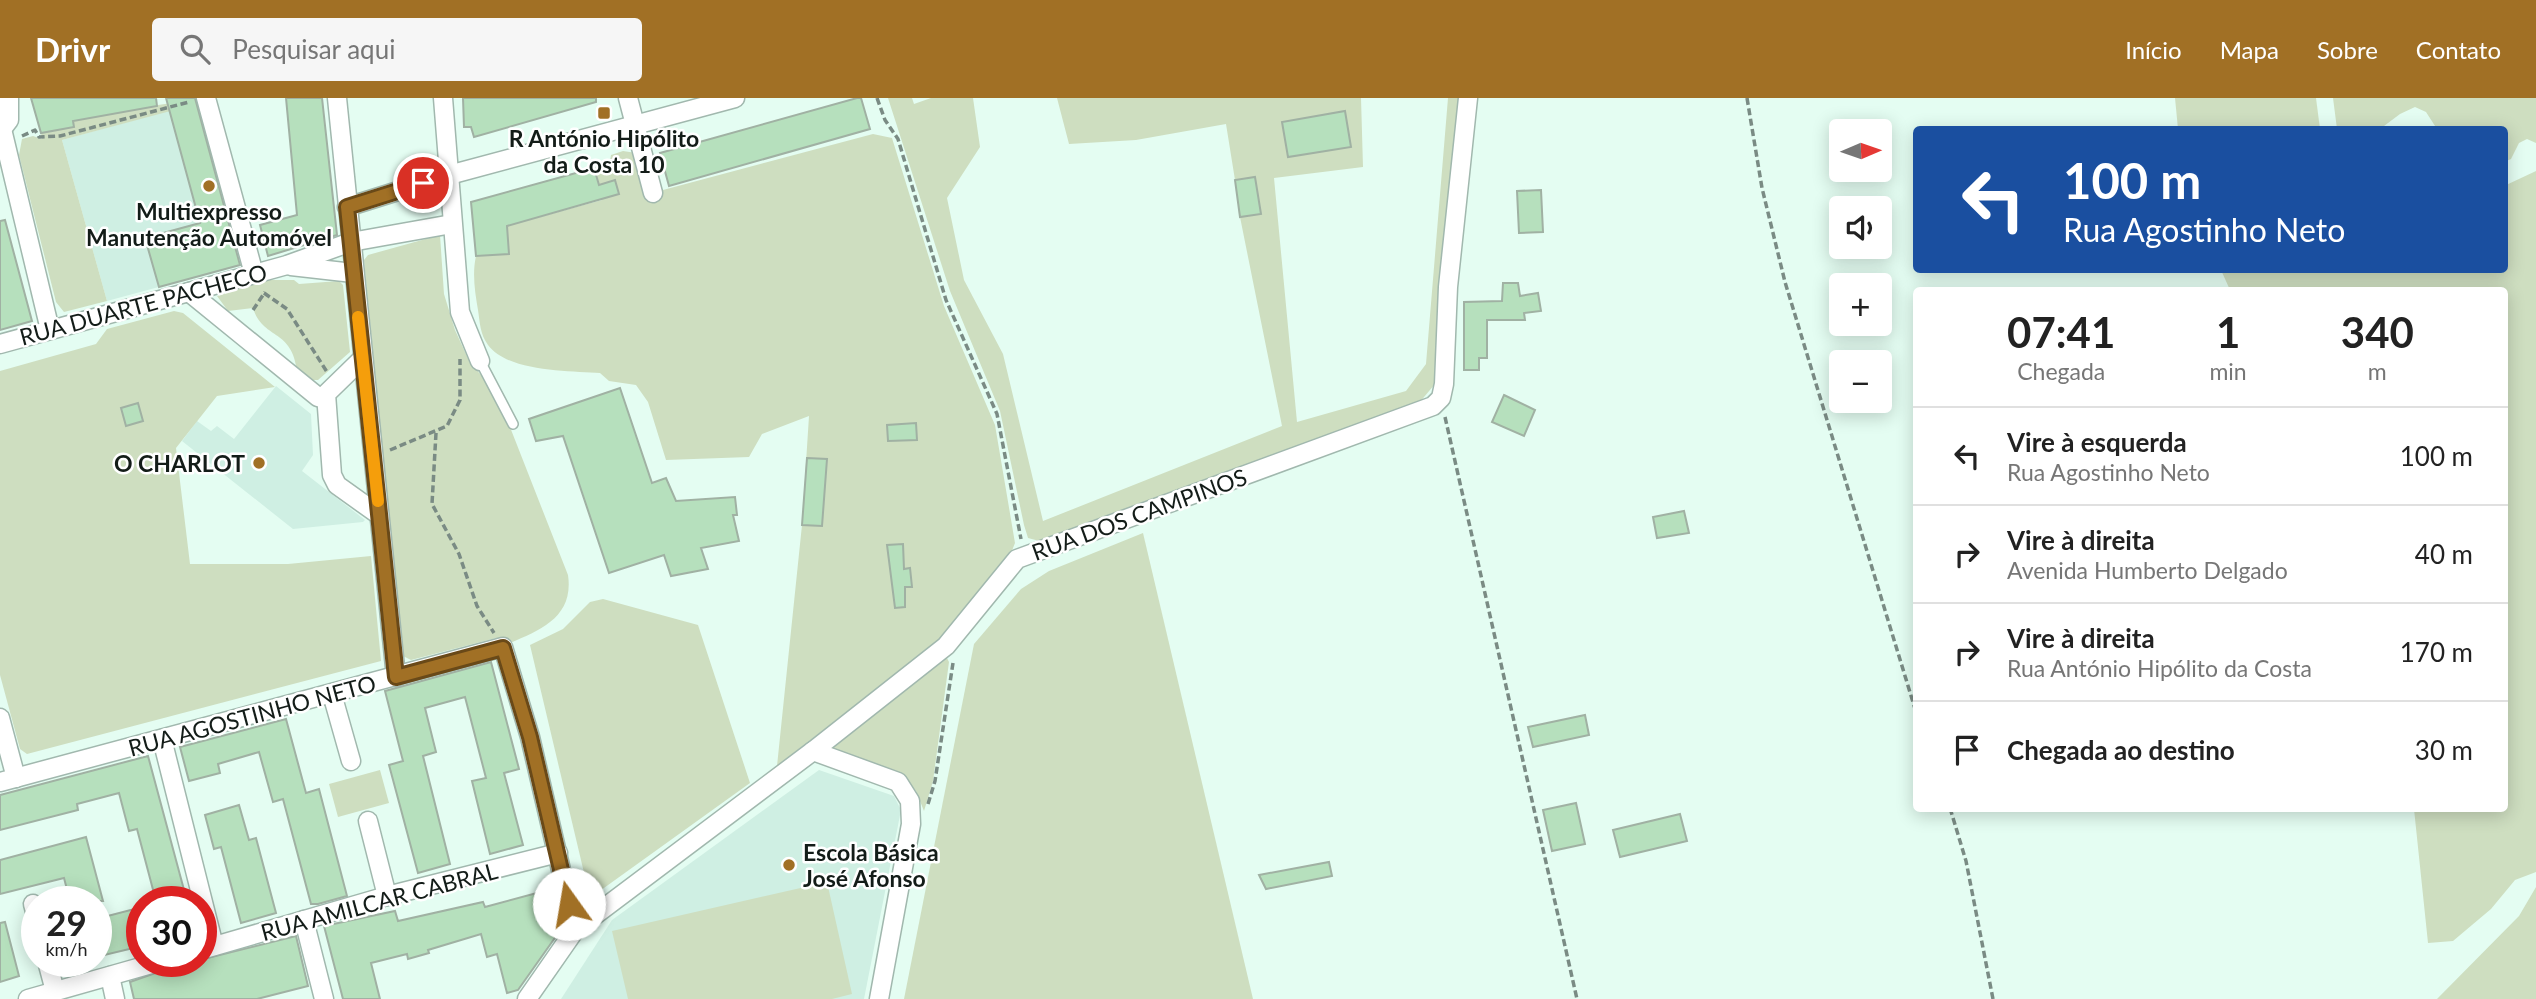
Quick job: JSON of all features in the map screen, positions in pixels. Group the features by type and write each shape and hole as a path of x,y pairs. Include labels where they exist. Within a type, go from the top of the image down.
{"street":[{"path":"9,98 9,120 1,130 50,330"},
{"path":"337,98 396,677"},
{"path":"443,98 460,312 480,362"},
{"path":"628,98 653,193"},
{"path":"347,207 449,175 735,98"},
{"path":"1441,398 1448,286 1468,98"},
{"path":"201,99 261,281"},
{"name":"RUA DUARTE PACHECO","path":"0,344 189,292 261,281 287,265 351,242 452,224"},
{"name":"RUA DUARTE PACHECO","path":"287,265 354,273"},
{"path":"189,292 318,397 326,399"},
{"path":"363,358 328,390 326,399 334,481 367,509 379,515"},
{"name":"RUA DOS CAMPINOS","path":"527,999 575,930 813,751 957,636 1017,559 1433,406 1441,398"},
{"path":"503,648 530,737 575,930"},
{"name":"RUA AGOSTINHO NETO","path":"8,780 503,648"},
{"path":"332,694 351,761"},
{"path":"0,718 8,780"},
{"path":"162,739 194,886"},
{"path":"813,751 898,782 910,801 911,824 879,999"},
{"path":"368,821 387,896"},
{"name":"RUA AMILCAR CABRAL","path":"217,945 387,896 558,853"},
{"path":"304,920 324,999"},
{"path":"51,977 55,992"},
{"path":"28,999 107,977"},
{"path":"110,977 116,999"}],"lane":[{"path":"480,362 513,424"}],"path":[{"path":"877,98 885,120 898,139 946,300 997,414 1025,556"},
{"path":"1747,98 1775,246 1913,702"},
{"path":"35,130 38,136 60,136 201,99"},
{"path":"261,281 264,293 287,309 329,375"},
{"path":"253,310 264,293"},
{"path":"373,456 436,433 447,426 460,400 459,348"},
{"path":"1441,398 1577,999"},
{"path":"436,433 432,504 459,554 477,606 503,648"},
{"path":"925,815 935,781 957,636"},
{"path":"1951,812 1966,861 1993,999"}],"shaded area":[{"path":"176,98 193,105 62,140 107,301 64,312 56,302 19,155 22,139 33,136 42,139 41,133 74,127 73,117 172,103"},
{"path":"888,98 912,98 914,104 931,98 973,98 980,147 947,198 964,280 1003,354 1043,521 1282,426 1240,217 1261,214 1255,177 1235,180 1226,124 1136,140 1069,144 1057,98 1361,98 1363,167 1274,178 1297,422 1406,391 1426,364 1448,98 1464,98 1435,384 1419,403 1043,542 1028,538 1000,411 950,291"},
{"path":"2175,98 2316,98 2320,126 2178,126"},
{"path":"2333,98 2536,98 2536,143 2527,139 2519,143 2508,160 2508,126 2435,126 2426,112 2415,107 2384,126 2337,126"},
{"path":"197,103 240,265 107,301 62,140"},
{"path":"873,134 892,138 944,306 995,425 1015,543 1011,553 940,640 777,766 802,525 809,416 762,434 749,457 666,460 648,402 636,385 609,381 600,373 524,365 497,354 488,345 480,324 474,283 476,256 509,254 507,226 602,200 594,168 610,161 611,155 623,151 636,153 657,196 663,190"},
{"path":"2536,171 2536,872 2515,880 2491,909 2453,941 2428,943 2414,812 2508,812 2508,287 2229,287 2222,273 2508,273 2508,184"},
{"path":"440,235 444,294 455,330 470,363 483,377 506,417 568,575 569,589 561,611 553,620 522,638 510,643 496,638 411,660 403,656 364,260 368,255"},
{"path":"267,280 294,280 299,284 339,281 343,285 350,352 318,380 308,380 297,371 289,348 263,325 253,308 228,311 217,296"},
{"path":"174,311 183,313 275,387 217,396 176,448 190,564 288,564 371,556 381,661 27,754 20,749 0,675 0,371 96,344 107,329"},
{"name":"O CHARLOT","path":"276,386 311,414 313,455 302,471 365,520 363,522 293,529 182,441 197,421 211,431 217,426 234,439"},
{"path":"1143,533 1253,999 904,999 974,644 1021,589 1049,571"},
{"path":"603,599 698,625 750,783 590,898 530,645 563,629 590,602"},
{"path":"946,656 949,662 933,781 924,811 916,791 898,775 829,748"},
{"path":"380,770 389,803 338,817 329,784"},
{"name":"Escola Básica José Afonso","path":"819,770 894,796 901,810 864,999 561,999 612,920"},
{"path":"827,882 852,994 832,999 628,999 612,931"},
{"path":"2536,887 2536,999 2437,999 2519,916"}],"building":[{"path":"31,98 156,98 157,106 73,121 74,127 41,133"},
{"path":"166,98 195,98 240,265 159,287 145,238 200,223"},
{"path":"286,98 322,98 337,235 268,256 260,225 297,215"},
{"path":"463,98 596,98 596,102 474,137 471,127 464,127"},
{"path":"861,98 870,129 669,186 660,153"},
{"path":"1345,111 1351,147 1288,157 1282,122"},
{"path":"594,168 599,185 615,180 619,194 507,226 509,254 476,256 471,202"},
{"path":"1255,177 1261,214 1240,217 1235,180"},
{"path":"1541,190 1543,232 1519,233 1517,191"},
{"path":"5,220 32,321 0,330 0,221"},
{"path":"1503,283 1518,283 1520,296 1538,293 1541,311 1524,313 1525,320 1487,320 1487,358 1479,358 1479,370 1464,370 1464,302 1502,301"},
{"path":"620,388 652,483 666,478 676,501 735,497 737,515 733,515 739,541 701,548 708,569 671,576 664,555 609,573 563,436 536,441 529,419"},
{"path":"1504,395 1535,410 1524,436 1492,422"},
{"path":"138,403 143,421 126,426 121,408"},
{"path":"916,423 917,440 888,441 887,425"},
{"path":"807,458 827,459 822,526 802,525"},
{"path":"1684,511 1689,533 1657,538 1653,517"},
{"path":"903,544 904,569 910,568 912,587 905,587 905,607 895,608 887,545"},
{"path":"491,662 519,769 504,773 523,845 490,854 472,781 486,778 465,697 425,708 436,752 423,756 450,864 418,873 389,765 403,761 385,691"},
{"path":"1585,715 1589,735 1533,747 1528,727"},
{"path":"286,719 306,793 319,789 347,896 318,904 311,904 283,799 273,802 259,752 218,764 220,773 189,781 180,747"},
{"path":"148,756 183,886 152,886 137,829 129,831 119,793 77,804 78,810 0,830 0,795"},
{"path":"1576,803 1585,844 1552,851 1543,810"},
{"path":"239,805 249,840 256,838 276,913 241,923 221,847 214,849 205,815"},
{"path":"1680,814 1687,841 1620,857 1613,830"},
{"path":"86,837 99,886 66,886 64,878 21,886 21,889 0,894 0,860"},
{"path":"1329,862 1332,876 1266,889 1259,875"},
{"path":"548,890 559,932 518,990 507,993 497,954 487,957 481,934 408,959 407,954 371,963 380,999 343,999 324,926 395,911 398,921 483,902 485,907"},
{"path":"126,911 126,950 112,953 112,915"},
{"path":"5,922 19,976 0,982 0,923"},
{"path":"296,936 308,986 257,999 134,999 130,982 144,977 217,977 217,956"}],"slow traffic":[{"path":"358,317 378,501"}],"place":[{"name":"R António Hipólito da Costa 10","path":"604,113"},
{"name":"Multiexpresso Manutenção Automóvel","path":"209,186"},
{"name":"O CHARLOT","path":"259,463"},
{"name":"Escola Básica José Afonso","path":"789,865"}],"route":[{"path":"423,183 347,207 396,677 503,648 530,737 569,904"}]}
